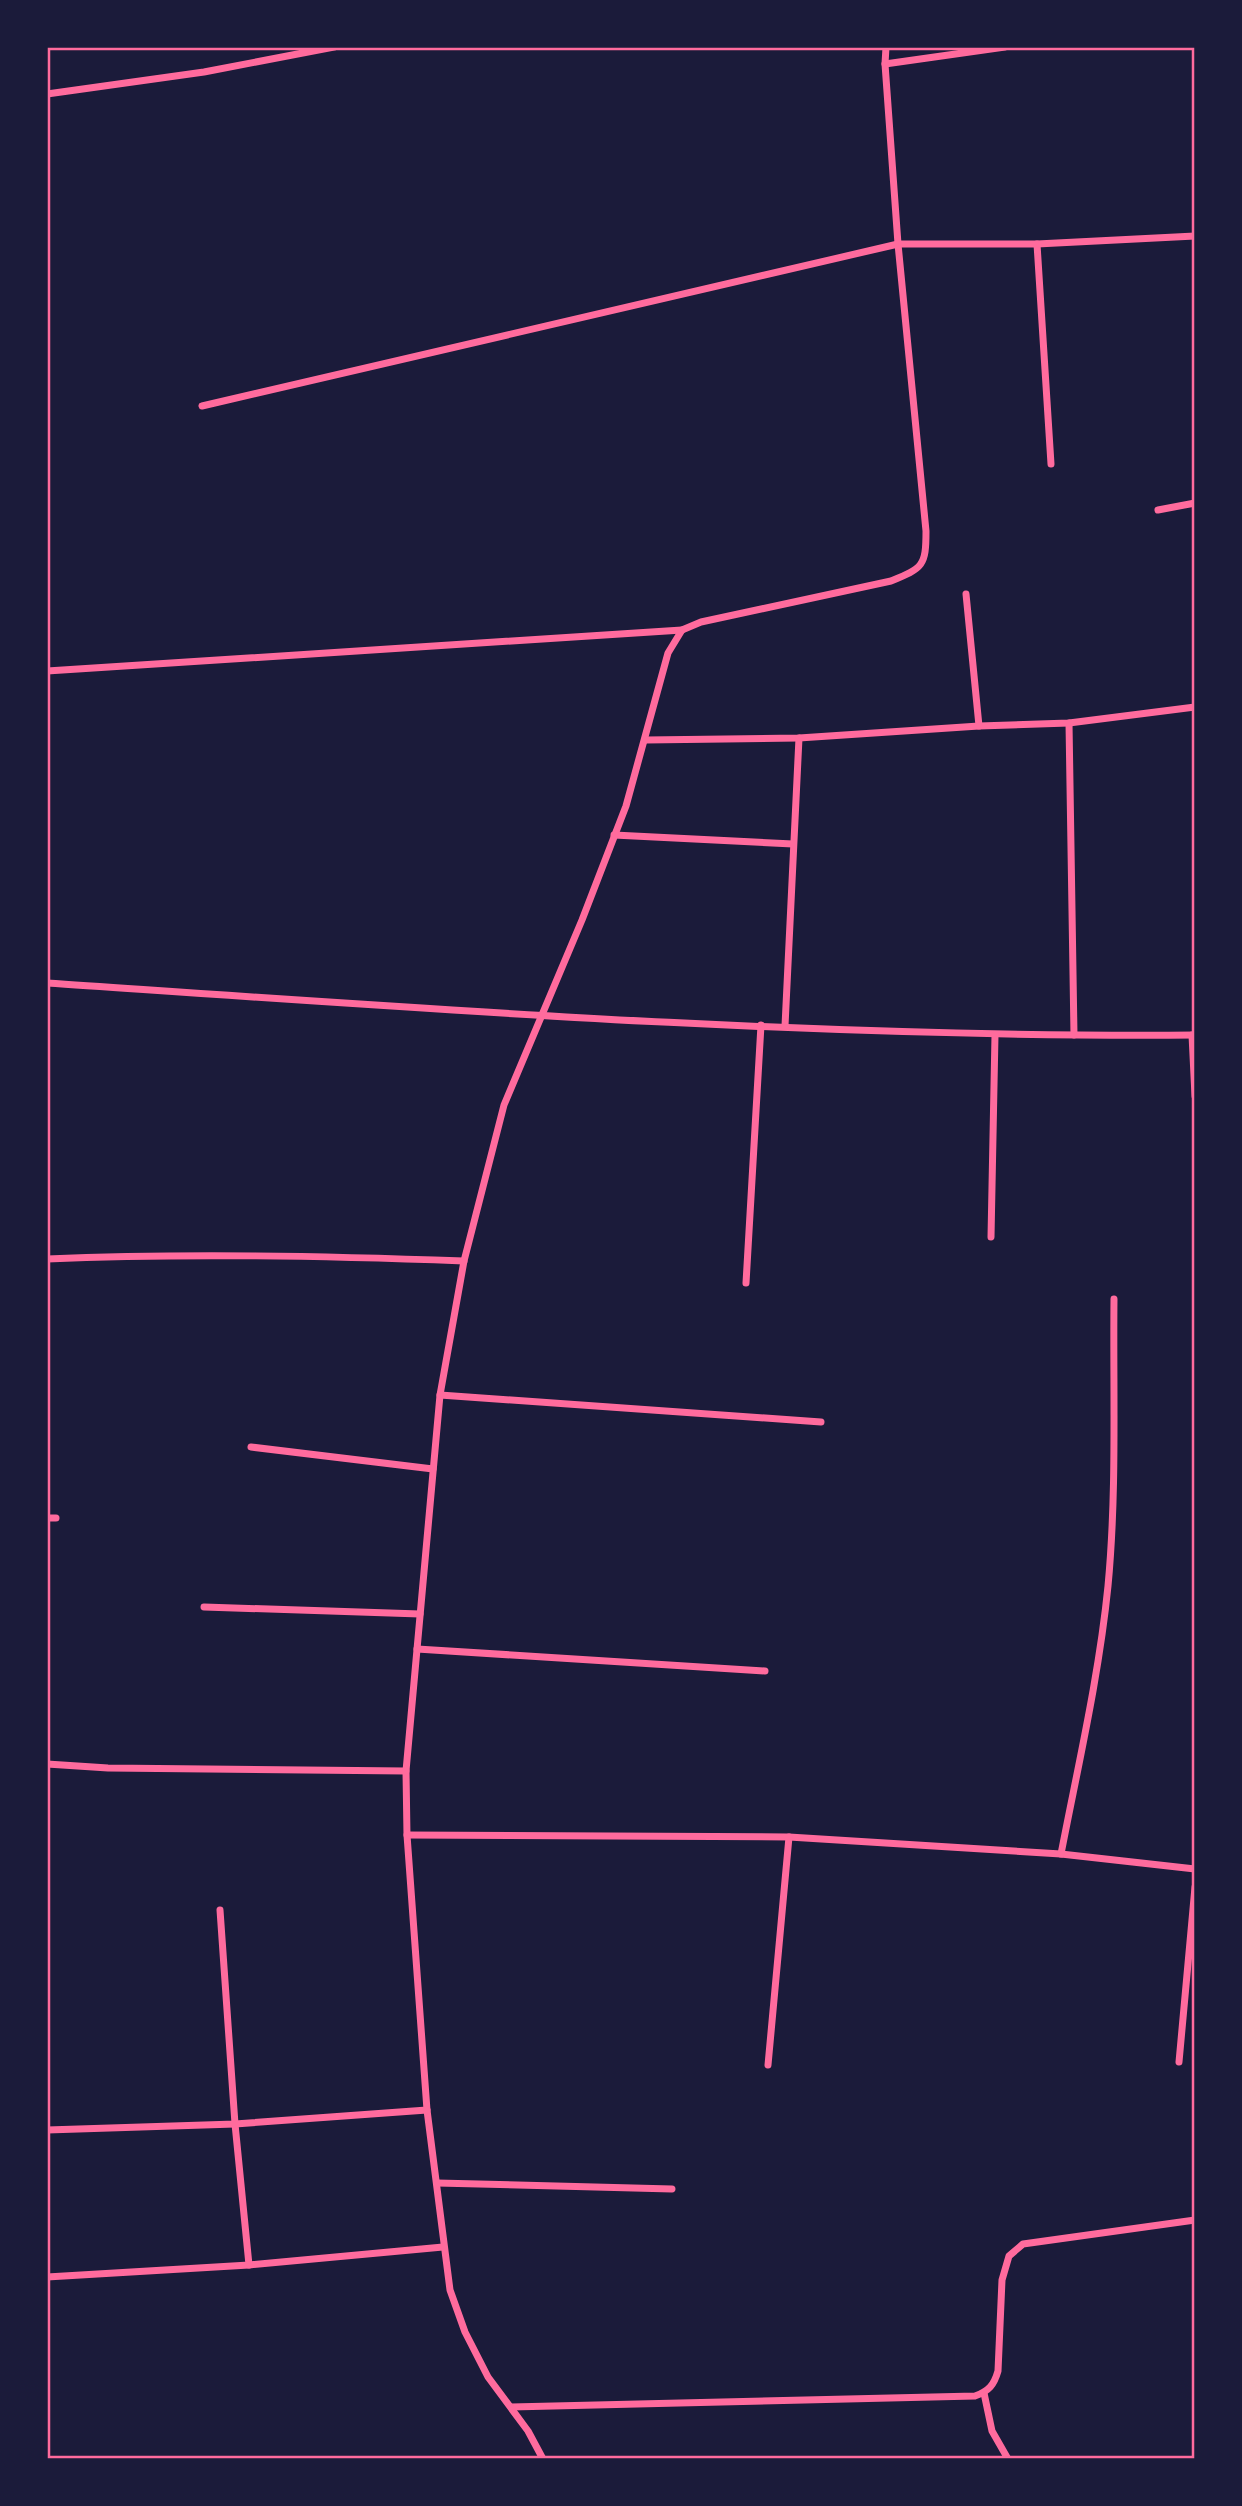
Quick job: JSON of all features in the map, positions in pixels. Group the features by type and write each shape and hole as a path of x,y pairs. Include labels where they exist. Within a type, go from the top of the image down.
{"street":[{"path":"47,94 205,72 334,47"},
{"path":"47,670 682,630 701,622 891,581 916,571 926,555 926,531 898,244 886,47"},
{"path":"885,64 1005,47"},
{"path":"202,406 898,244 1037,244 1195,236"},
{"path":"1037,244 1051,464"},
{"path":"1158,510 1195,503"},
{"path":"967,594 979,726"},
{"path":"544,2459 528,2431 488,2377 465,2332 450,2290 427,2110 407,1835 406,1771 440,1395 464,1261 504,1105 582,920 626,806 668,653 682,630"},
{"path":"646,740 799,738 1069,723 1195,707"},
{"path":"1069,723 1074,1035"},
{"path":"785,1026 799,738"},
{"path":"614,835 793,844"},
{"path":"47,984 539,1017 995,1035 1193,1035 1195,1096"},
{"path":"746,1283 761,1025"},
{"path":"991,1237 995,1035"},
{"path":"47,1259 291,1255 464,1261"},
{"path":"1061,1854 1108,1587 1112,1524 1114,1299"},
{"path":"440,1395 821,1422"},
{"path":"251,1447 433,1469"},
{"path":"204,1607 420,1614"},
{"path":"417,1649 765,1671"},
{"path":"47,1763 108,1768 406,1771"},
{"path":"407,1835 789,1837 1061,1854 1195,1869"},
{"path":"768,2065 789,1837"},
{"path":"1179,2062 1195,1887"},
{"path":"220,1910 234,2124 249,2265"},
{"path":"47,2130 234,2124 427,2110"},
{"path":"437,2183 672,2189"},
{"path":"511,2407 975,2396 984,2393 994,2384 998,2371 1002,2280 1009,2256 1023,2244 1195,2220"},
{"path":"47,2277 249,2265 443,2247"},
{"path":"984,2393 992,2431 1008,2459"}]}
